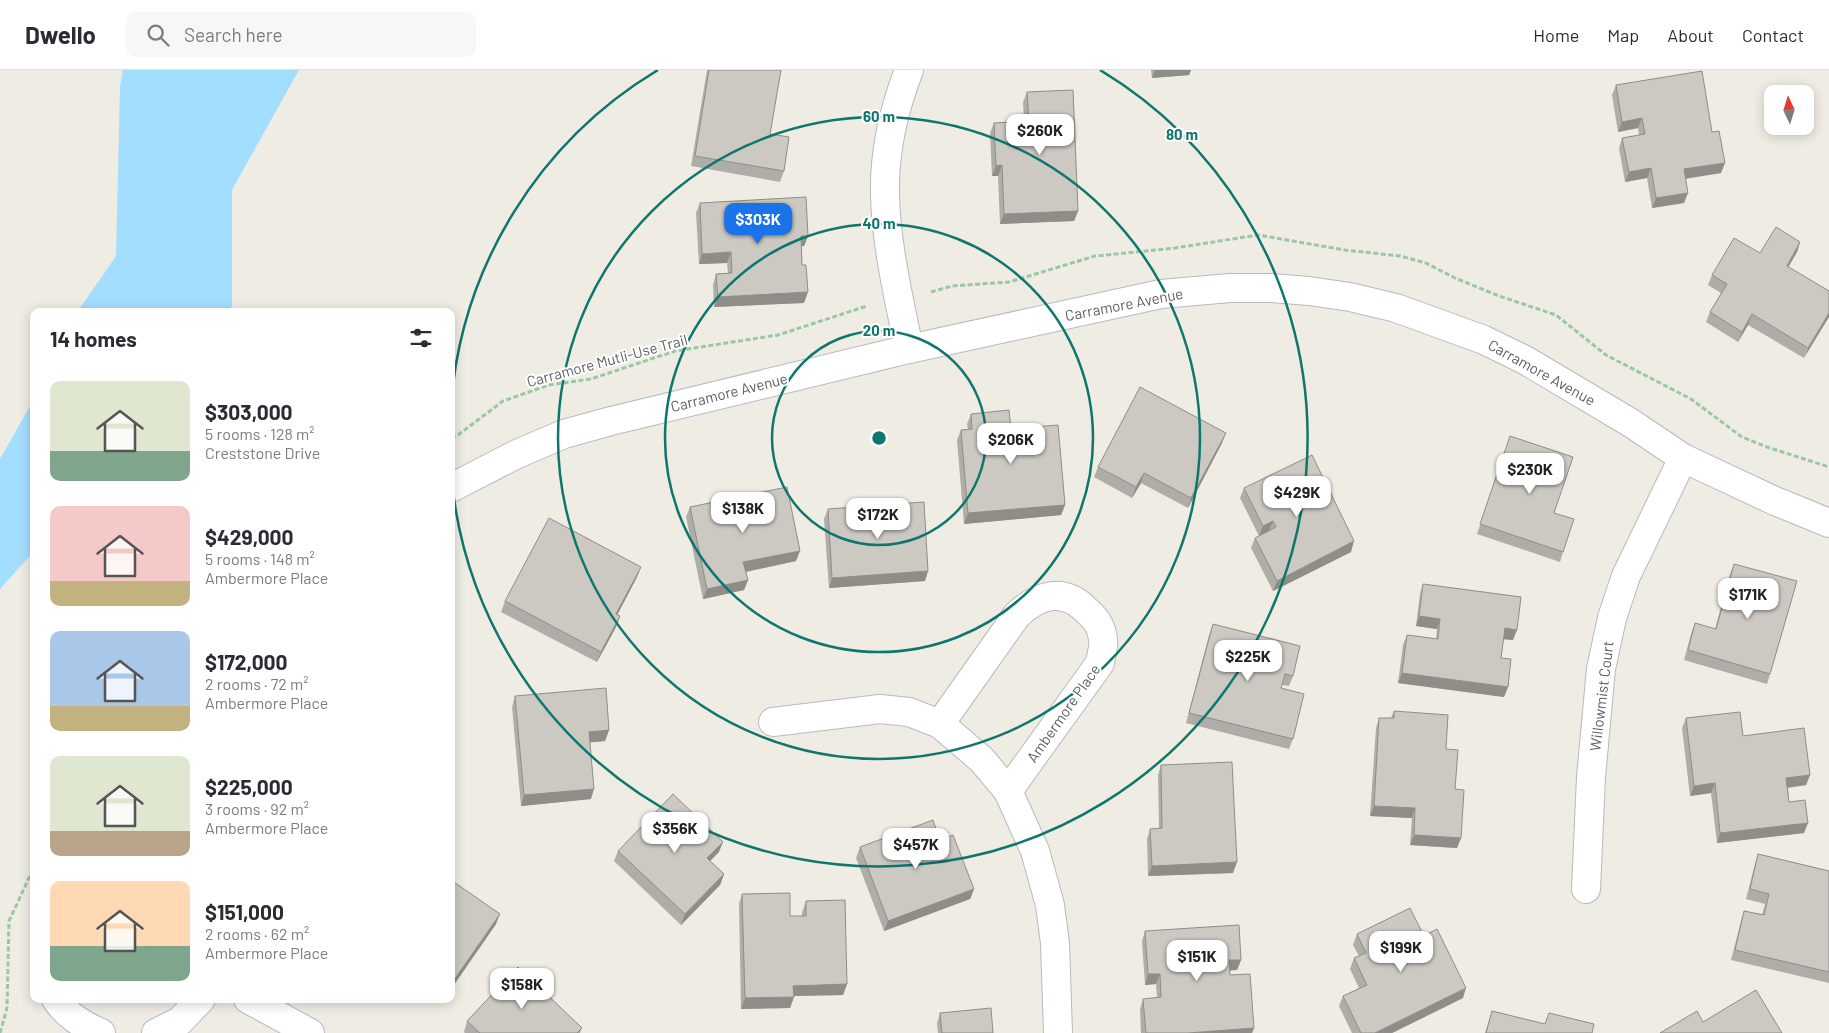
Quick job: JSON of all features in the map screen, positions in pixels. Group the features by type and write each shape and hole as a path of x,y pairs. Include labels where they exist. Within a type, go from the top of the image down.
{"street":[{"path":"909,70 900,92 893,122 887,157 885,194 890,248 909,349"},
{"name":"Carramore Avenue","path":"455,486 517,454 564,434 630,416 909,349 1161,294 1230,288 1270,288 1350,297 1396,308 1484,340 1541,370 1630,423 1683,458 1775,501 1829,523"},
{"name":"Willowmist Court","path":"1586,889 1591,777 1601,669 1612,618 1626,576 1683,458"},
{"name":"Ambermore Place","path":"940,724 1017,615 1030,603 1042,598 1062,595 1081,604 1098,622 1104,641 1100,663 1008,791"},
{"path":"774,722 880,709 909,712 940,724 982,760 1008,791 1035,851 1050,905 1055,943 1058,1033"},
{"path":"58,1003 84,1030"},
{"path":"156,1033 180,1021 197,1003"},
{"path":"255,1003 310,1033"}],"path":[{"name":"Carramore Mutli-Use Trail","path":"455,435 504,401 549,385 591,380 675,351 778,335 866,306"},
{"path":"0,1033 7,1008 9,921 30,876"}],"water":[{"path":"123,70 299,70 232,190 232,306 230,308 80,308 116,256 120,86"},
{"path":"30,406 30,555 0,589 0,459"}],"building":[{"path":"709,70 781,70 770,134 789,137 784,171 695,156"},
{"path":"1702,71 1712,132 1719,131 1725,163 1684,169 1688,193 1656,198 1651,168 1629,172 1622,138 1645,134 1642,118 1622,122 1616,85"},
{"path":"1073,90 1078,211 1004,214 1002,165 996,166 994,123 1029,121 1027,92"},
{"path":"806,197 808,236 801,236 802,265 806,265 808,292 718,297 716,274 732,273 731,252 702,254 700,203"},
{"path":"1776,227 1800,242 1787,266 1829,291 1829,313 1808,348 1752,314 1742,332 1710,312 1727,284 1712,275 1734,238 1760,253"},
{"path":"1140,387 1226,433 1191,498 1144,473 1136,487 1098,467"},
{"path":"1009,410 1011,429 1058,425 1065,505 968,513 961,430 972,429 971,414"},
{"path":"1510,436 1573,457 1554,513 1574,519 1563,552 1480,524"},
{"path":"1312,455 1354,541 1277,581 1255,538 1276,527 1273,521 1263,526 1244,488"},
{"path":"787,487 800,551 743,562 748,580 707,589 690,507"},
{"path":"924,502 928,571 832,578 828,509"},
{"path":"549,518 641,567 616,614 620,616 601,652 505,601"},
{"path":"1734,564 1797,581 1770,674 1688,650 1695,623 1716,629"},
{"path":"1423,584 1521,597 1517,630 1505,628 1501,658 1511,659 1508,687 1402,673 1407,635 1438,639 1440,619 1419,616"},
{"path":"1213,624 1300,646 1293,676 1285,674 1281,688 1304,694 1293,739 1189,713"},
{"path":"606,688 609,730 589,732 594,789 524,795 515,696"},
{"path":"1394,711 1448,715 1446,749 1458,750 1455,789 1464,790 1461,838 1414,835 1415,808 1374,806 1379,718 1394,718"},
{"path":"1740,712 1743,736 1804,728 1810,775 1786,778 1789,802 1805,800 1808,823 1720,833 1715,783 1694,786 1686,718"},
{"path":"1232,762 1237,862 1152,866 1150,829 1162,828 1161,765"},
{"path":"673,794 723,842 707,858 724,874 685,914 618,851"},
{"path":"933,820 940,841 953,835 974,889 888,921 860,847"},
{"path":"1758,854 1829,871 1829,972 1735,950 1744,911 1764,915 1769,894 1750,889"},
{"path":"455,883 500,914 455,979"},
{"path":"790,893 790,916 806,916 806,901 845,900 847,984 793,986 794,997 745,998 742,894"},
{"path":"1410,908 1424,936 1437,929 1466,988 1375,1033 1361,1033 1343,996 1367,985 1354,958 1366,953 1357,934"},
{"path":"1239,925 1241,960 1229,960 1230,975 1250,974 1254,1028 1188,1033 1146,1033 1143,999 1161,997 1160,974 1148,974 1145,931"},
{"path":"518,967 582,1028 577,1033 480,1033 467,1021"},
{"path":"1756,990 1782,1033 1660,1033 1697,1011 1703,1022"},
{"path":"991,1008 993,1033 942,1033 940,1013"},
{"path":"1492,1011 1545,1024 1549,1013 1594,1024 1592,1033 1486,1033"}]}
